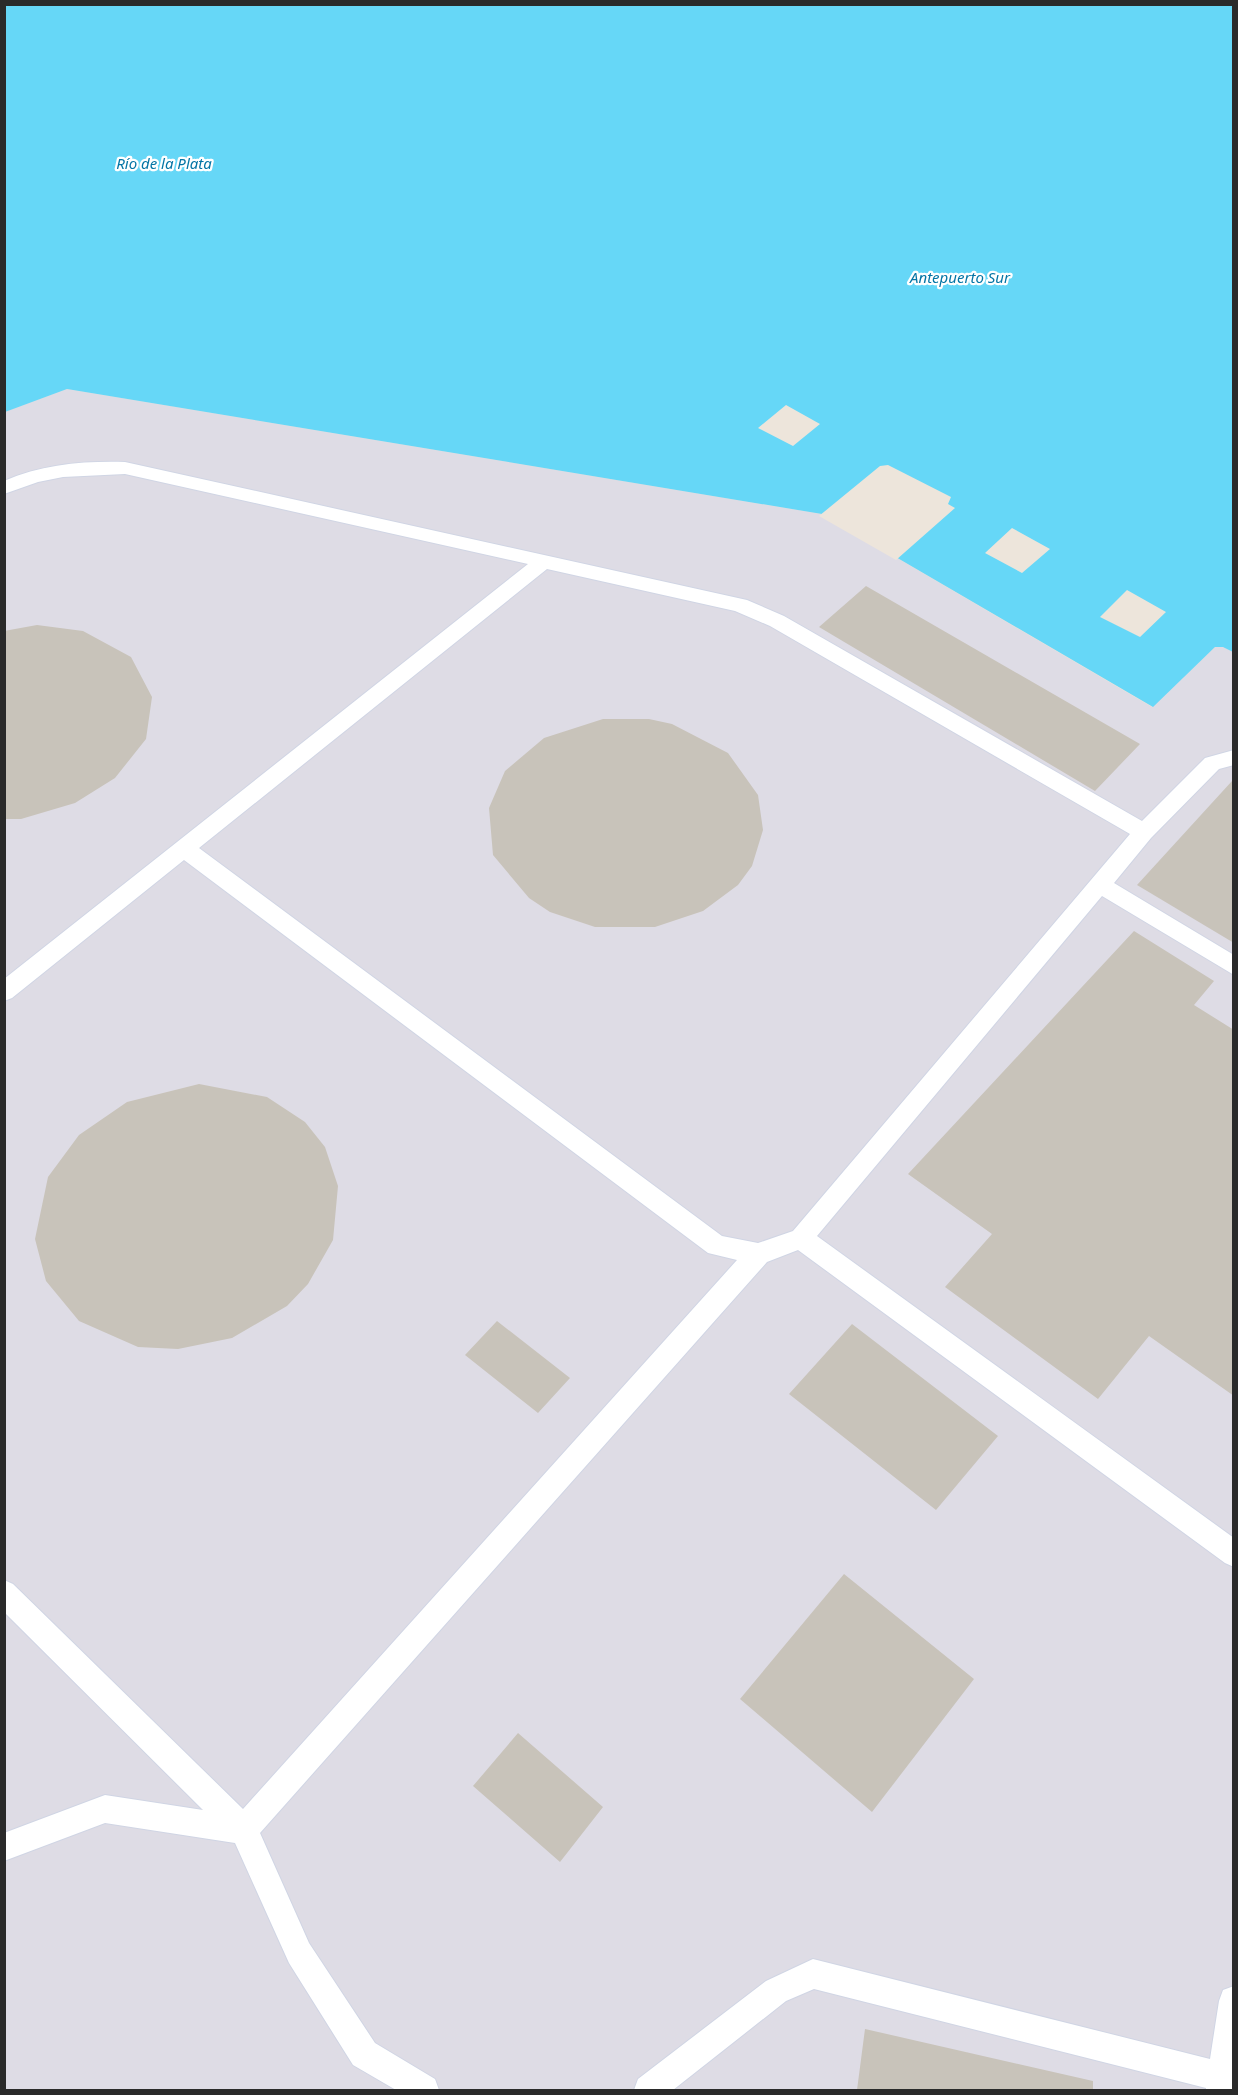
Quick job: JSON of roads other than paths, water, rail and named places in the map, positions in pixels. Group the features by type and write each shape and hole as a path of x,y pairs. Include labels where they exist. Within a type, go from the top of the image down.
{"lane":[{"path":"4,488 27,477 74,467 125,468 740,605 777,621 1144,832"},
{"path":"4,992 544,561"},
{"path":"244,1830 758,1254 801,1238 1144,832 1212,763 1233,757"},
{"path":"184,848 716,1245 758,1254"},
{"path":"1099,884 1233,966"},
{"path":"801,1238 1233,1554"},
{"path":"4,1593 244,1830 299,1953 364,2054 424,2091"},
{"path":"4,1847 105,1809 244,1830"},
{"path":"649,2091 776,1991 813,1974 851,1982 1221,2084 1233,2001"}],"water":[{"name":"Antepuerto Sur","path":"4,5 1233,5 1233,652 1223,647 1215,647 1153,707 822,514 67,389 5,412"}],"water label":[{"name":"Río de la Plata","path":"164,164"}]}
